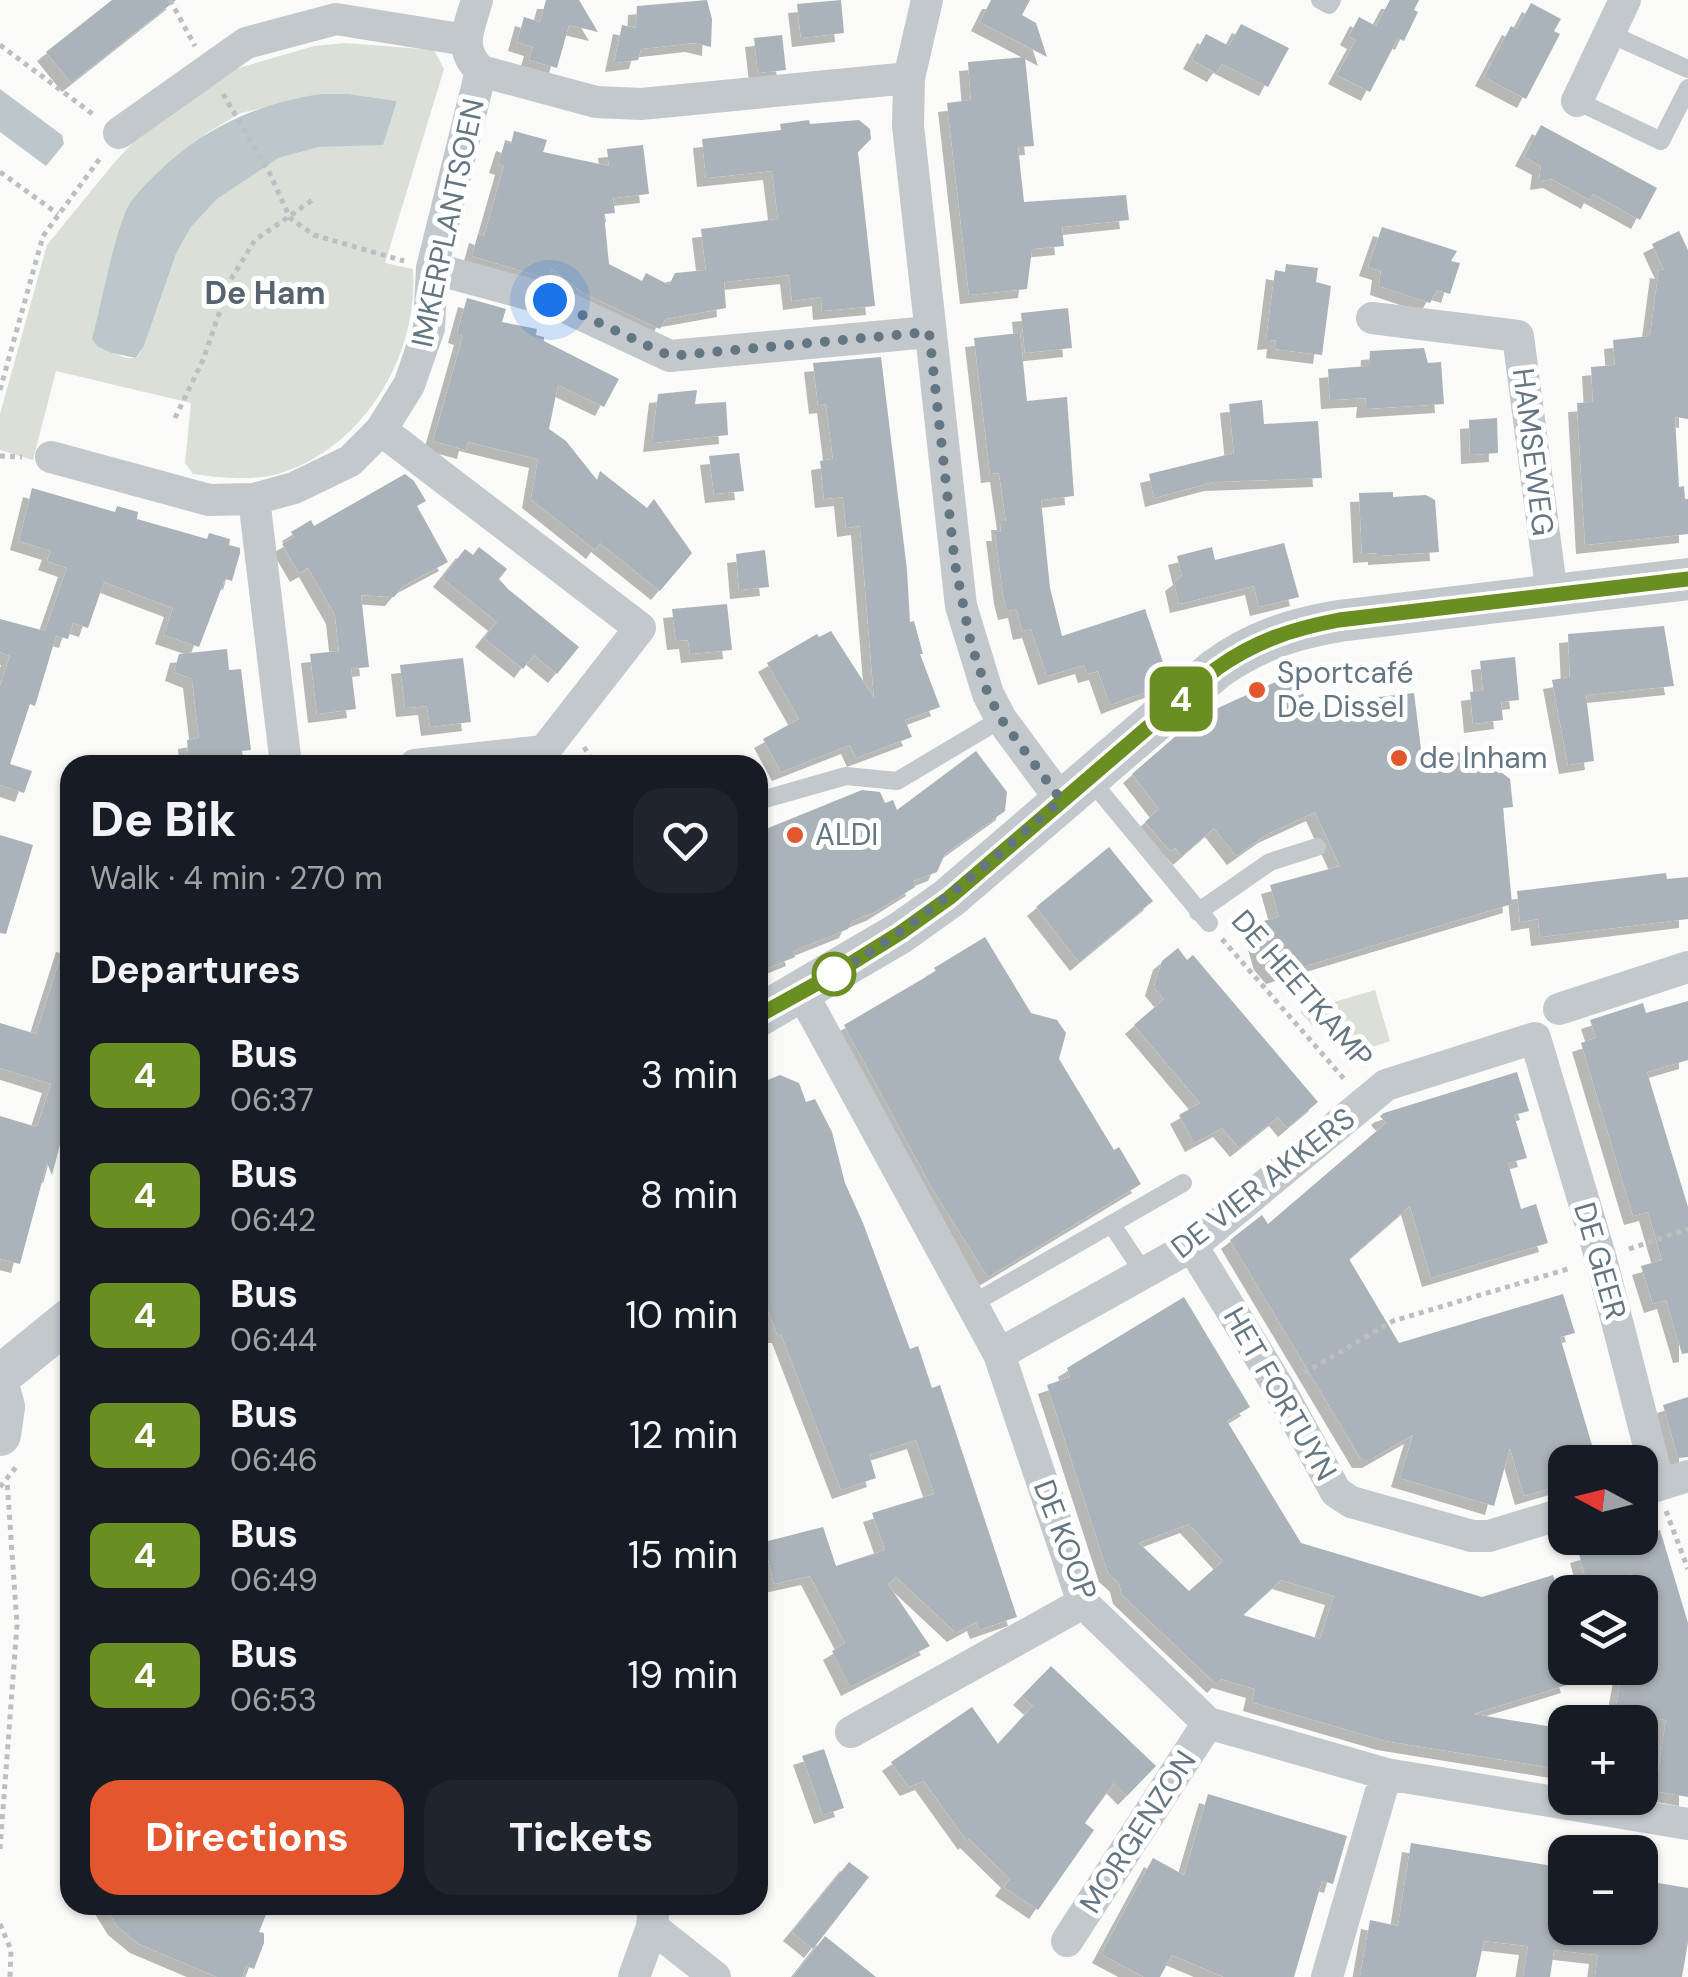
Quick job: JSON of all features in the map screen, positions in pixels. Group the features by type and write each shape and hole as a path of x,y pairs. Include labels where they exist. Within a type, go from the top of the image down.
{"street":[{"path":"477,0 466,40 470,60 482,71 596,102 641,104 909,78"},
{"path":"926,0 909,78 908,126 962,606 979,672 1001,719 1075,789"},
{"path":"1576,101 1625,0"},
{"path":"119,133 246,43 336,19 466,40"},
{"name":"IMKERPLANTSOEN","path":"52,457 209,500 254,498 294,488 350,461 382,430 409,385 429,328 432,268 482,71"},
{"path":"432,268 550,300 670,356 929,332"},
{"name":"HAMSEWEG","path":"1372,318 1518,336 1552,594"},
{"path":"382,430 640,628 544,751 507,755"},
{"path":"254,498 285,755"},
{"path":"768,1011 923,918 1241,651 1276,635 1339,620 1688,579"},
{"path":"1559,1009 1688,966"},
{"name":"DE KOOP","path":"802,993 1000,1354 1084,1603 1208,1723 1386,1774 1688,1824"},
{"name":"DE VIER AKKERS","path":"1000,1354 1192,1246 1386,1085 1535,1038"},
{"name":"DE GEER","path":"1535,1038 1662,1484"},
{"name":"HET FORTUYN","path":"1192,1246 1279,1388 1336,1492 1351,1502 1472,1536 1489,1536 1548,1519"},
{"path":"0,1376 60,1327"},
{"path":"0,1392 4,1407 0,1435"},
{"path":"851,1732 1084,1603"},
{"name":"MORGENZON","path":"1067,1940 1208,1723"},
{"path":"1327,1977 1386,1774"},
{"path":"634,1977 653,1916 715,1977"}],"lane":[{"path":"1320,0 1329,5 1332,0"},
{"path":"1608,33 1688,69"},
{"path":"1576,101 1662,141 1688,88"},
{"path":"768,798 846,776 897,781 1001,719"},
{"name":"DE HEETKAMP","path":"1075,789 1203,917 1270,862 1317,847"},
{"path":"972,1304 1182,1183"},
{"path":"1112,1225 1144,1273"}],"path":[{"path":"0,46 119,133 43,236 0,390"},
{"path":"234,112 290,218 314,235 432,268"},
{"path":"0,172 59,214"},
{"path":"175,418 203,360 232,279 256,240 314,199"},
{"name":"DE HEETKAMP","path":"1203,917 1364,1103"},
{"path":"1279,1388 1393,1321 1688,1229"},
{"path":"0,1487 7,1480 17,1624 0,1849"},
{"path":"1662,1484 1666,1512 1688,1569"},
{"path":"0,1924 11,1950 10,1977"}],"shaded area":[{"path":"346,43 434,50 444,69 385,263 413,269 406,334 380,395 360,421 336,444 308,462 278,474 225,478 193,474 185,463 191,403 56,371 33,460 0,450 0,414 47,245 148,126 232,70 314,46","holes":["321,94 397,101 383,144 319,147 277,158 217,199 191,227 176,254 137,358 98,347 205,134 241,113"]},
{"path":"0,89 62,135 64,144 46,166 0,132"},
{"path":"321,94 397,101 383,145 319,147 278,158 217,199 191,227 176,254 144,346 136,358 98,347 92,339 115,244 127,208 141,189 190,145 230,121 274,104"},
{"path":"1375,990 1390,1041 1352,1054 1327,1020 1312,1025 1300,1012"}],"building":[{"path":"112,0 176,0 71,83 46,52"},
{"path":"546,0 579,0 598,32 569,25 557,68 529,60 533,47 517,42 524,17 540,22"},
{"path":"707,0 712,19 711,47 694,43 641,49 638,60 614,63 622,25 636,28 637,6"},
{"path":"841,0 844,33 801,38 797,4"},
{"path":"991,0 1030,0 1022,15 1036,23 1047,57 980,22"},
{"path":"1390,0 1419,0 1414,10 1418,12 1404,41 1398,38 1370,92 1337,75 1356,40 1349,36 1359,17 1376,26"},
{"path":"1531,3 1561,19 1554,31 1560,34 1526,99 1484,77 1511,26 1517,29"},
{"path":"1241,24 1289,48 1268,87 1222,64 1216,73 1192,60 1206,34 1229,46"},
{"path":"782,35 786,70 758,73 754,38"},
{"path":"1025,57 1034,146 1018,147 1024,202 1126,195 1129,220 1062,227 1064,246 1032,249 1027,289 969,295 947,103 971,100 968,62"},
{"path":"809,120 810,124 859,120 870,129 871,139 858,152 875,306 822,311 821,297 792,301 789,275 724,282 726,308 665,319 660,329 583,293 551,268 549,279 472,256 478,234 484,236 504,166 498,164 505,142 511,144 514,131 547,140 543,152 609,166 607,149 643,145 649,194 613,198 615,213 604,214 609,264 642,281 646,273 669,285 675,273 706,270 701,229 778,219 772,171 706,178 702,139 781,130 780,124"},
{"path":"1541,125 1657,188 1640,220 1593,194 1590,200 1552,179 1539,181 1541,166 1524,157"},
{"path":"1382,227 1457,251 1451,261 1460,263 1450,294 1437,290 1430,303 1379,286 1381,271 1368,267"},
{"path":"1679,231 1688,250 1688,419 1675,417 1679,487 1684,486 1688,499 1688,534 1585,545 1577,403 1593,402 1591,367 1615,365 1613,340 1650,336 1659,269 1664,270 1652,244"},
{"path":"1286,264 1318,268 1316,282 1331,286 1322,355 1275,349 1276,340 1266,341 1275,270 1285,272"},
{"path":"467,298 506,309 502,322 537,329 536,335 544,337 544,341 619,379 604,407 558,385 549,429 566,441 597,480 600,471 647,508 654,499 692,553 660,591 600,543 595,550 531,499 538,459 468,442 466,450 433,441 463,336 457,334"},
{"path":"1068,308 1072,348 1025,353 1021,313"},
{"path":"1020,333 1027,401 1067,397 1074,496 1041,500 1050,588 1062,636 1145,609 1168,677 1156,688 1110,705 1098,671 1087,674 1084,665 1047,676 1031,629 1022,631 1017,609 1007,611 1003,595 995,532 1001,532 1000,521 1006,521 999,473 990,474 974,338"},
{"path":"1424,348 1428,363 1441,362 1444,404 1365,409 1366,398 1330,400 1328,369 1369,366 1370,351"},
{"path":"881,357 910,622 914,621 920,654 940,707 905,720 912,737 856,758 850,745 781,772 763,739 799,719 767,663 817,634 819,637 831,631 874,698 860,526 846,528 843,497 824,499 820,461 833,459 826,404 818,405 813,363"},
{"path":"697,390 695,404 726,402 728,435 652,443 658,394"},
{"path":"1262,400 1264,424 1318,421 1322,478 1213,482 1154,498 1149,474 1234,453 1229,404"},
{"path":"1497,418 1498,453 1470,455 1469,420"},
{"path":"739,453 744,491 714,494 709,456"},
{"path":"405,474 426,501 417,506 448,562 403,586 394,597 361,595 369,667 351,669 356,709 317,714 310,654 339,651 335,615 308,568 299,573 282,544 294,537 291,532 311,520 314,526"},
{"path":"32,488 115,512 117,506 138,512 137,519 207,539 209,533 230,539 229,545 240,548 240,553 232,581 225,579 199,647 164,635 173,608 104,582 88,628 73,623 68,639 56,636 35,706 30,704 10,764 32,771 24,793 0,785 0,686 10,656 0,652 0,619 45,631 67,568 47,561 51,551 19,541"},
{"path":"1393,492 1393,497 1426,495 1435,500 1439,552 1362,554 1359,493"},
{"path":"1284,543 1299,597 1259,607 1254,586 1179,604 1174,582 1182,576 1177,556 1212,547 1215,560"},
{"path":"479,547 507,569 499,579 508,589 579,647 557,674 534,655 523,669 484,638 497,622 442,578 465,549 473,555"},
{"path":"765,550 769,587 739,590 736,554"},
{"path":"727,604 732,650 690,654 688,640 676,641 672,609"},
{"path":"1664,626 1674,686 1586,695 1594,761 1568,765 1552,680 1570,677 1568,634"},
{"path":"227,649 229,670 241,669 251,750 242,751 243,755 188,755 187,740 199,738 192,679 174,672 179,654"},
{"path":"1515,657 1519,700 1501,702 1503,720 1473,724 1470,692 1483,690 1480,661"},
{"path":"463,658 471,722 430,727 427,706 405,708 400,665"},
{"path":"1293,674 1313,713 1371,707 1370,698 1414,693 1422,757 1487,749 1489,763 1510,779 1513,807 1503,808 1512,904 1275,975 1263,961 1252,924 1279,917 1270,885 1340,866 1315,812 1267,834 1236,856 1214,828 1182,856 1175,848 1170,851 1145,822 1159,809 1132,774 1185,728 1201,722 1198,717"},
{"path":"976,751 1007,792 1005,811 945,854 937,872 913,881 915,887 875,912 852,921 848,929 793,951 795,957 768,968 768,828 862,790 880,792 885,803 893,800 897,810"},
{"path":"0,835 33,845 6,934 0,933"},
{"path":"1109,847 1153,901 1079,962 1036,907"},
{"path":"1666,873 1667,879 1688,877 1688,919 1540,937 1538,919 1520,922 1517,891"},
{"path":"985,937 1031,1013 1057,1020 1066,1033 1059,1059 1114,1150 1119,1147 1141,1184 988,1277 933,1190 844,1025"},
{"path":"1178,948 1187,960 1193,955 1318,1102 1287,1128 1278,1117 1239,1148 1222,1128 1194,1143 1179,1115 1200,1103 1134,1025 1164,999 1154,987 1162,961"},
{"path":"60,959 60,1145 52,1175 47,1163 20,1264 0,1259 0,1116 37,1127 51,1084 0,1068 0,1023 36,1034"},
{"path":"1688,1001 1688,1060 1647,1072 1688,1207 1688,1353 1682,1354 1666,1300 1653,1304 1641,1266 1662,1260 1648,1212 1633,1216 1581,1043 1596,1038 1590,1020 1643,1003 1646,1013"},
{"path":"1517,1072 1529,1111 1514,1115 1527,1158 1508,1163 1521,1209 1536,1204 1548,1243 1431,1278 1410,1206 1349,1259 1399,1343 1563,1294 1575,1333 1560,1337 1592,1445 1548,1445 1548,1489 1524,1496 1510,1448 1494,1506 1400,1478 1413,1435 1371,1459 1361,1459 1230,1240 1262,1215 1268,1224 1386,1123 1380,1116"},
{"path":"780,1075 799,1083 806,1102 815,1099 832,1132 845,1183 910,1349 918,1346 932,1388 940,1385 1017,1617 979,1630 976,1622 956,1633 896,1577 888,1584 930,1646 850,1687 832,1651 845,1643 810,1576 774,1584 768,1541 823,1527 836,1566 885,1550 872,1513 934,1494 916,1440 869,1455 876,1478 841,1490 781,1334 777,1334 768,1310 768,1080"},
{"path":"1184,1297 1250,1407 1227,1421 1301,1543 1482,1597 1548,1577 1548,1685 1567,1685 1473,1714 1548,1726 1548,1767 1386,1741 1252,1702 1255,1689 1221,1679 1216,1684 1122,1595 1119,1583 1108,1573 1047,1385 1070,1377 1067,1368","holes":["1189,1524 1223,1561 1189,1591 1139,1543","1281,1580 1334,1596 1320,1639 1243,1615"]},
{"path":"1688,1397 1688,1457 1678,1458 1663,1405"},
{"path":"1658,1531 1688,1623 1688,1797 1658,1792 1666,1720 1658,1719 1658,1705 1616,1705 1620,1685 1658,1685 1658,1575 1585,1575 1579,1555 1658,1555"},
{"path":"1051,1666 1156,1766 1127,1796 1114,1783 1085,1823 1094,1830 1038,1910 1004,1887 1010,1879 967,1841 924,1781 909,1787 891,1762 972,1707 998,1744 1033,1706 1022,1696"},
{"path":"824,1749 844,1808 823,1815 802,1756"},
{"path":"1208,1794 1347,1836 1333,1884 1322,1881 1294,1977 1224,1977 1172,1955 1160,1977 1144,1977 1101,1954 1153,1858 1184,1875"},
{"path":"1411,1843 1548,1865 1548,1945 1658,1945 1658,1883 1688,1888 1688,1942 1682,1977 1595,1977 1598,1955 1554,1950 1550,1977 1523,1977 1528,1946 1484,1941 1476,1977 1360,1977 1370,1920 1398,1926"},
{"path":"849,1862 869,1877 813,1949 792,1932"},
{"path":"110,1915 266,1915 259,1932 264,1933 264,1943 254,1969 246,1966 242,1977 217,1977 139,1944"},
{"path":"825,1936 876,1977 793,1977"}],"bus line":[{"name":"4","path":"768,1011 923,918 1241,651 1286,631 1339,620 1688,579"}],"place":[{"name":"Sportcafé De Dissel","path":"1257,690"},
{"name":"de Inham","path":"1399,758"},
{"name":"ALDI","path":"795,835"}],"district":[{"name":"De Ham","path":"265,293"}],"route":[{"path":"550,300 670,356 929,332 955,564 971,644 1001,719 1061,800 949,898 834,974"}]}
